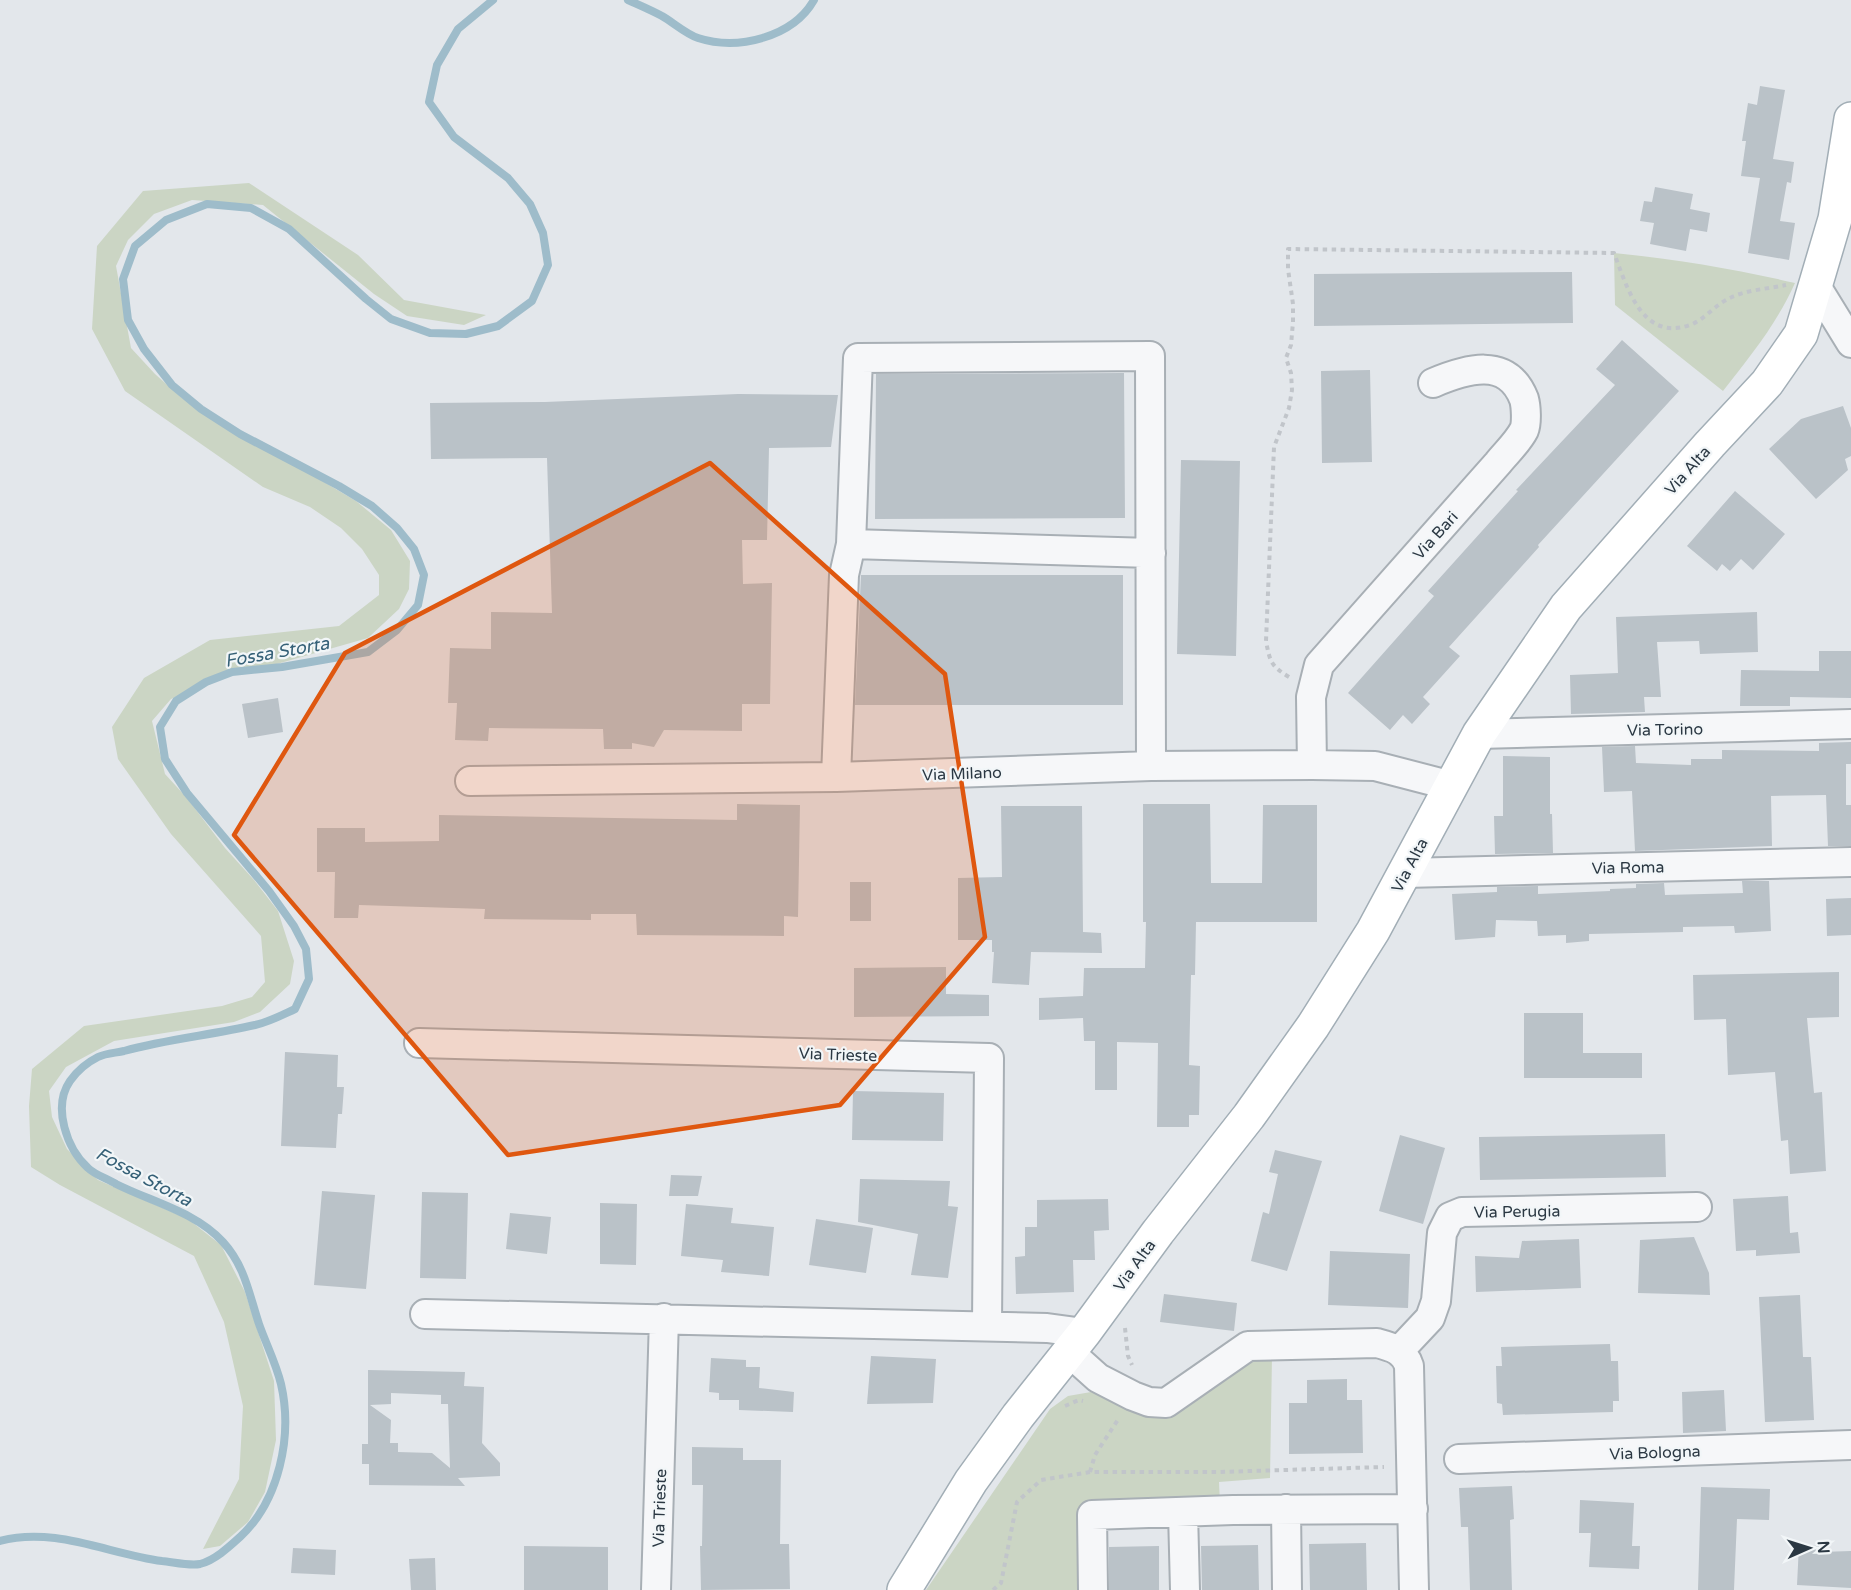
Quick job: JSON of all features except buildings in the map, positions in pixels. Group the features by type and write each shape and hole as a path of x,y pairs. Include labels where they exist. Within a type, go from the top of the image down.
{"main road":[{"name":"Via Alta","path":"904,1590 971,1481 1018,1416 1249,1116 1312,1026 1373,931 1479,734 1566,607 1702,453 1767,384 1801,334 1834,219 1851,119"}],"street":[{"path":"1816,286 1851,343"},
{"path":"836,777 844,575 851,544 858,358 1150,356 1151,766"},
{"name":"Via Bari","path":"1312,765 1311,697 1319,665 1498,463 1525,429 1525,403 1519,388 1508,376 1485,369 1457,373 1433,383"},
{"path":"851,544 1151,553"},
{"name":"Via Torino","path":"1479,734 1851,724"},
{"name":"Via Milano","path":"470,781 836,777 1151,766 1312,765 1375,766 1452,786"},
{"name":"Via Roma","path":"1405,873 1851,862"},
{"name":"Via Trieste","path":"419,1043 989,1058 987,1326"},
{"name":"Via Perugia","path":"1400,1351 1430,1318 1433,1310 1436,1301 1442,1233 1450,1217 1462,1212 1697,1207"},
{"path":"425,1314 1047,1328 1077,1342 1098,1378 1149,1402 1166,1403 1248,1346 1377,1343 1396,1348 1407,1358 1409,1366 1414,1590"},
{"name":"Via Trieste","path":"656,1590 664,1318"},
{"name":"Via Bologna","path":"1459,1459 1851,1445"},
{"path":"1093,1590 1092,1515 1286,1509 1413,1509"},
{"path":"1286,1509 1287,1590"},
{"path":"1183,1512 1185,1590"}],"path":[{"path":"1062,1408 1079,1400 1086,1401"},
{"path":"1218,1472 1394,1467"}],"highlighted area":[{"path":"710,463 945,674 985,937 840,1105 508,1155 234,835 345,653"}],"green space":[{"path":"249,183 358,255 404,300 486,315 464,325 407,316 374,294 263,205 192,200 154,214 128,240 116,266 131,348 155,374 182,398 356,501 391,530 410,561 409,589 399,609 368,638 249,672 224,676 171,699 152,721 165,774 278,911 294,961 290,984 260,1012 234,1022 114,1041 66,1067 49,1091 52,1117 67,1149 98,1180 188,1219 221,1245 245,1292 274,1381 276,1440 265,1492 248,1522 220,1546 203,1549 239,1479 243,1406 224,1322 194,1256 60,1185 31,1167 29,1106 32,1069 84,1026 222,1006 252,997 265,982 261,936 171,834 118,759 112,727 144,678 210,640 339,626 379,595 379,575 362,549 341,528 310,507 263,487 125,391 92,329 97,246 143,191"},
{"path":"1614,253 1705,265 1795,283 1771,326 1723,391 1615,305"},
{"path":"1272,1356 1270,1478 1219,1482 1220,1504 1081,1508 1082,1590 926,1590 1050,1409 1068,1396 1091,1392 1108,1398 1177,1410 1259,1358"}],"waterway":[{"name":"Fossa Storta","path":"0,1541 20,1537 61,1539 142,1558 200,1564 216,1556 240,1537 265,1505 280,1466 284,1446 284,1404 276,1369 246,1281 236,1261 223,1242 200,1223 173,1208 116,1184 88,1168 80,1160 68,1139 64,1127 62,1103 65,1091 73,1077 79,1070 101,1056 255,1025 295,1009 309,979 306,949 294,926 269,891 187,793 165,759 160,727 176,701 206,682 232,672 282,667 368,652 397,630 418,605 424,575 414,549 397,528 372,506 240,434 201,409 172,385 144,349 128,320 123,279 135,246 166,220 207,204 251,208 289,229 391,319 430,333 466,334 498,326 532,301 548,265 543,233 530,204 508,178 454,137 429,102 437,65 458,29 493,0"},
{"name":"Fossa Storta","path":"628,0 662,16 693,36 714,42 730,43 763,38 779,32 805,13 814,0"}]}
